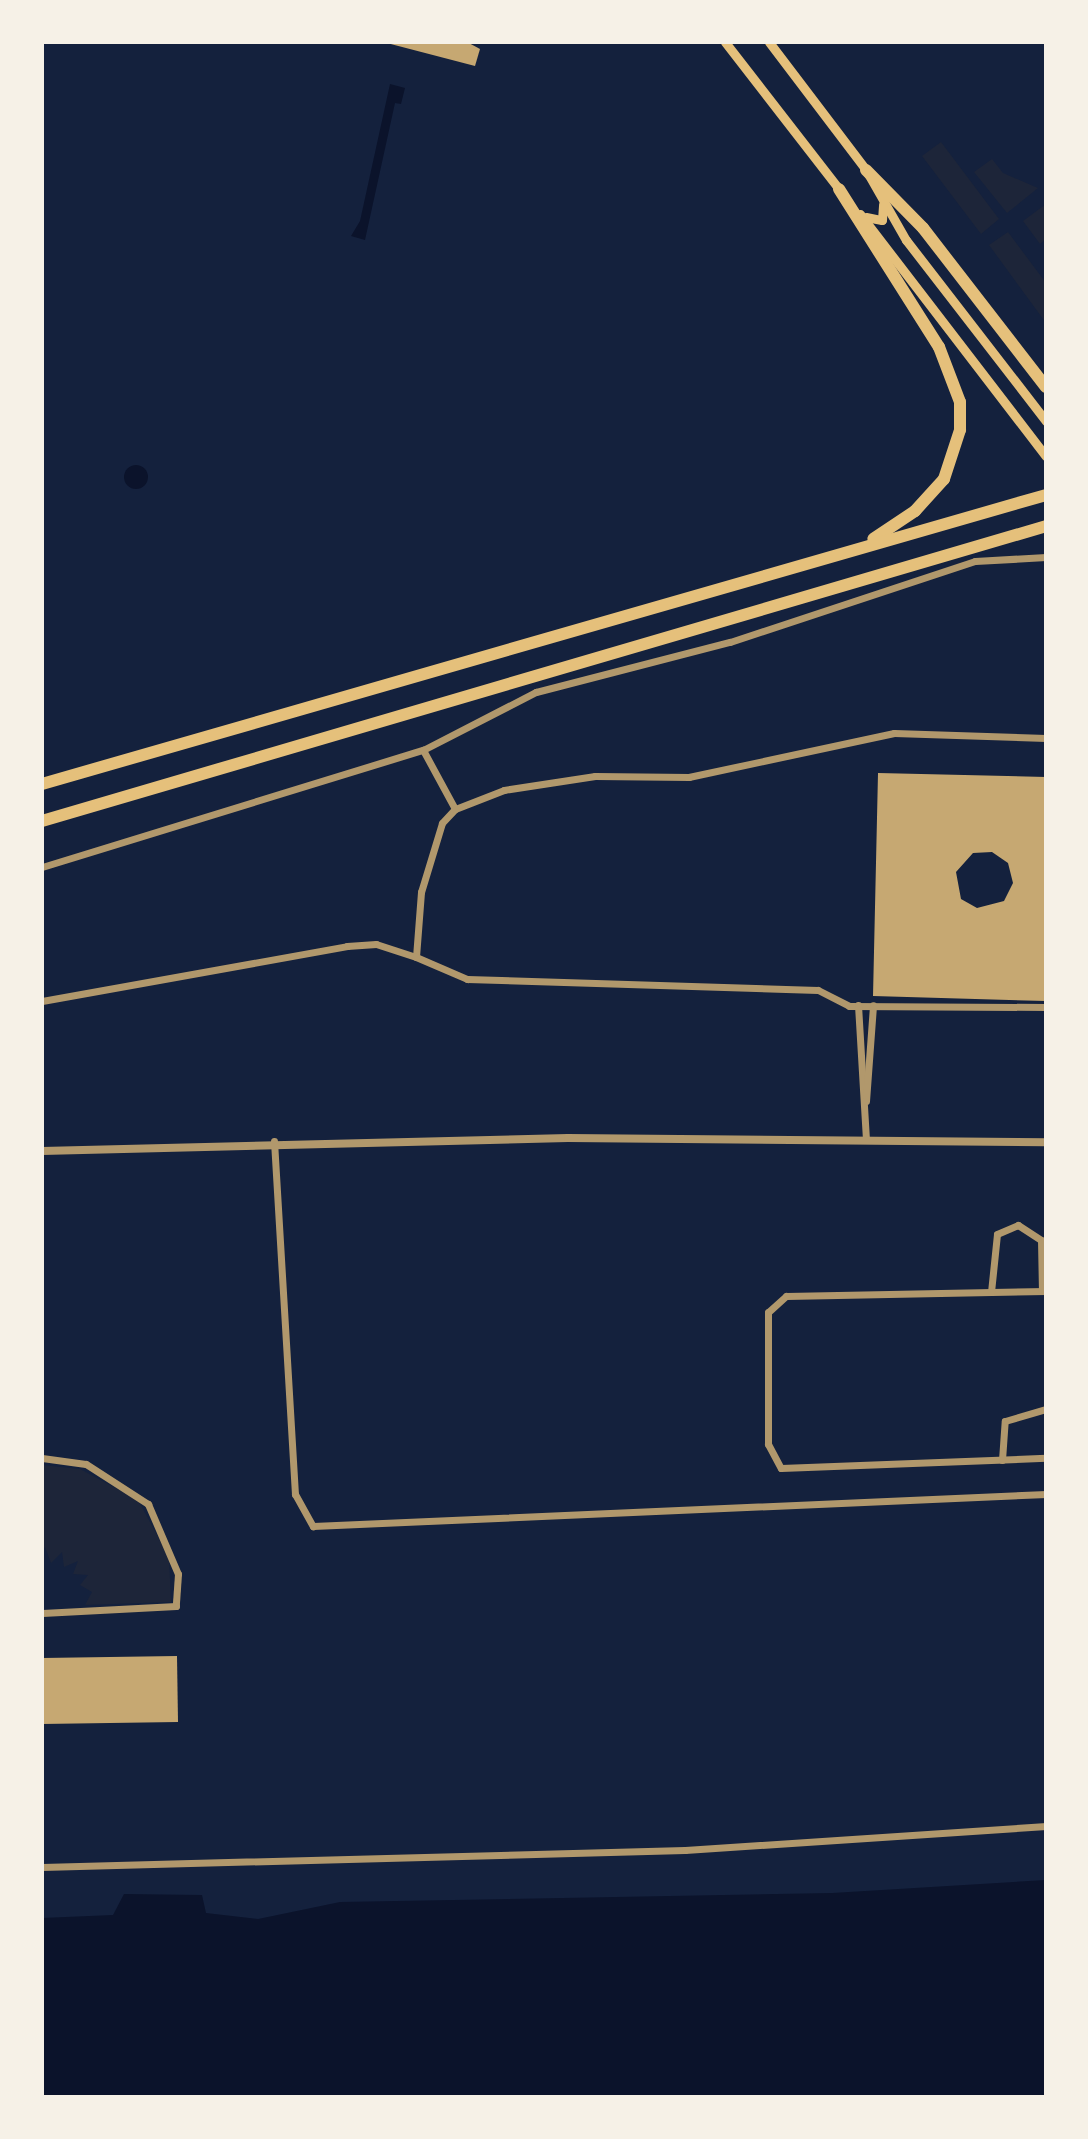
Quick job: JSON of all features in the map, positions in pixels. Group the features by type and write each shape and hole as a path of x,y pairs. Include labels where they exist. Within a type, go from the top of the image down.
{"highway":[{"path":"866,170 923,228 1046,387"},
{"path":"839,189 939,347 960,402 960,430 944,479 915,511 859,547"},
{"path":"42,783 1046,495"},
{"path":"42,821 1046,526"}],"main road":[{"path":"725,42 1046,456"},
{"path":"769,42 866,170 906,240 1046,421"},
{"path":"857,211 882,220 878,190"}],"street":[{"path":"42,867 423,750 536,692 730,642 975,561 1046,557"},
{"path":"416,957 424,876 455,809 540,783 689,777 894,733 1046,738"},
{"path":"423,750 455,809"},
{"path":"42,1001 347,946 376,944 467,979 818,990 858,1005 1046,1007"},
{"path":"858,1005 866,1140"},
{"path":"865,1107 873,1005"},
{"path":"274,1141 295,1494 313,1526 1046,1494"},
{"path":"42,1151 274,1141 1046,1142"},
{"path":"991,1292 997,1234 1018,1225 1041,1240 1044,1291 786,1296 768,1312 768,1444 781,1468 1046,1458"},
{"path":"1002,1460 1005,1421 1046,1409"},
{"path":"42,1458 86,1464 148,1504 168,1537 178,1574 176,1606 42,1613"},
{"path":"42,1867 685,1850 1046,1826"}],"shaded area":[{"path":"390,84 405,88 401,104 395,103 365,240 351,236 360,221"},
{"path":"941,142 999,219 981,234 922,156"},
{"path":"992,159 1003,173 1038,188 1007,213 974,172"},
{"path":"1046,204 1046,239 1040,244 1023,221"},
{"path":"1008,232 1046,283 1046,323 989,245"},
{"path":"136,465 147,472 148,477 141,488 136,489 125,482 124,477 131,466"},
{"path":"42,1465 80,1469 138,1500 169,1557 171,1602 85,1605 92,1592 80,1585 88,1575 73,1574 78,1561 64,1567 62,1552 51,1563 45,1547 42,1553"},
{"path":"1046,1880 1046,2097 42,2097 42,1918 113,1915 124,1894 202,1895 206,1913 258,1919 340,1902 832,1893"}],"building":[{"path":"383,42 467,42 480,49 475,66"},
{"path":"878,773 1046,777 1046,1001 873,996","holes":["992,852 1008,863 1013,883 1004,901 977,908 961,899 956,872 973,853"]},
{"path":"177,1656 178,1722 42,1724 42,1658"}]}
